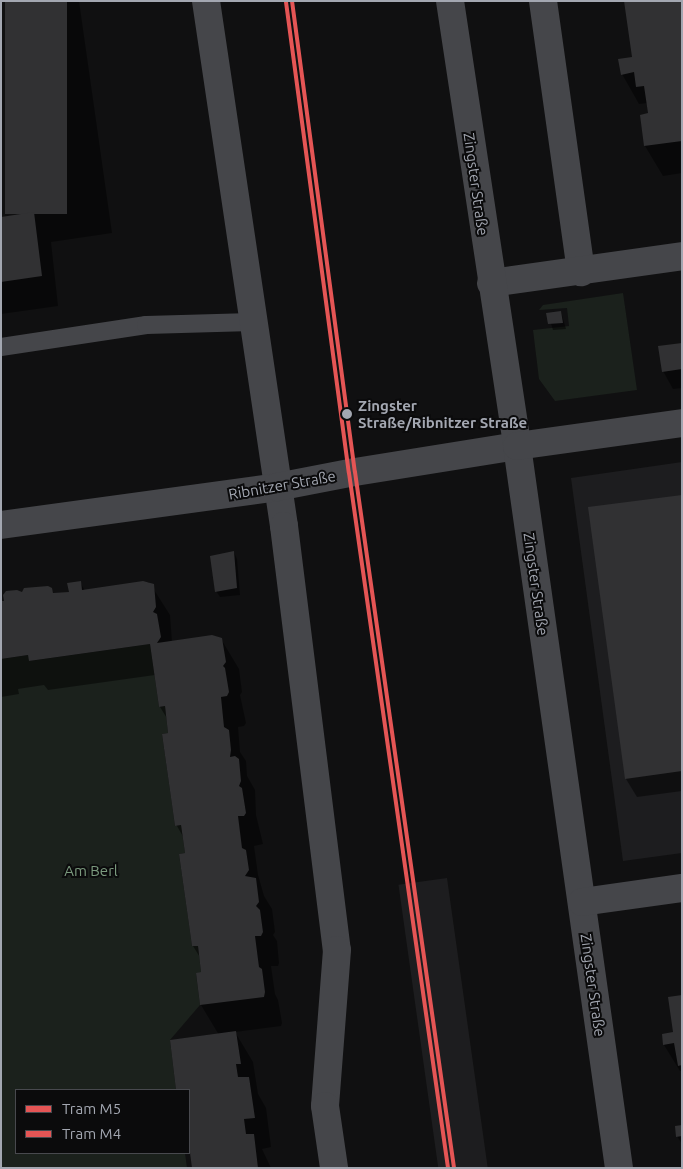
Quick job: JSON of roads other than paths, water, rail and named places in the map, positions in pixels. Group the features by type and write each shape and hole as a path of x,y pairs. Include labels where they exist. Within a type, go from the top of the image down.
{"street":[{"path":"206,1 277,487 337,950 325,1106 334,1168"},
{"name":"Zingster Straße","path":"450,1 517,446 618,1168"},
{"path":"543,1 581,272"},
{"path":"491,283 581,272 682,256"},
{"name":"Ribnitzer Straße","path":"1,526 277,487 355,472 517,446 682,423"},
{"path":"582,902 682,888"}],"lane":[{"path":"1,347 146,325 252,322"}],"tram line":[{"name":"M5","path":"292,1 355,472 454,1168"},
{"name":"M4","path":"286,2 349,473 448,1168"}],"place":[{"name":"Zingster Straße/Ribnitzer Straße","path":"347,414"}],"park label":[{"name":"Am Berl","path":"91,871"}]}
